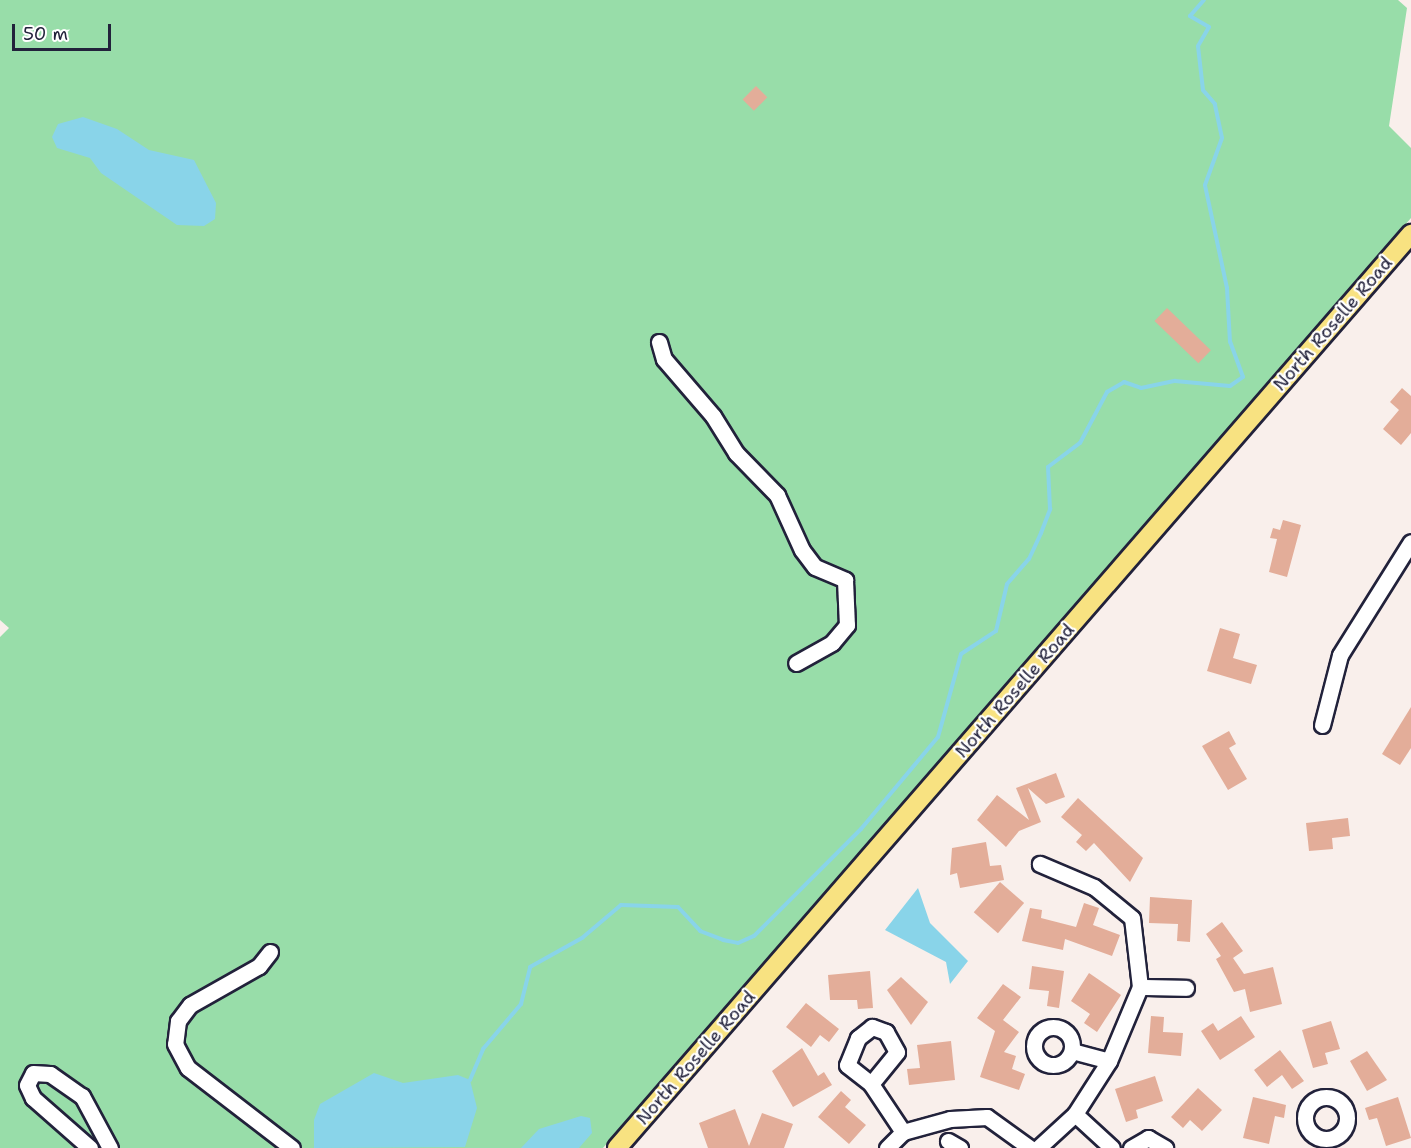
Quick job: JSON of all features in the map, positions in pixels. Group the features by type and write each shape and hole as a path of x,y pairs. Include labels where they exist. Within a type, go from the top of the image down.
{"main road":[{"name":"North Roselle Road","path":"617,1148 1411,234"}],"street":[{"path":"659,342 666,362 713,416 735,453 777,495 802,550 818,569 844,580 847,625 832,642 796,663"},
{"path":"1322,725 1340,654 1411,542"},
{"path":"1038,1148 1075,1114 1109,1061 1140,987 1132,918 1094,887 1040,864"},
{"path":"270,952 259,966 190,1005 176,1027 175,1044 188,1068 292,1148"},
{"path":"1140,987 1186,988"},
{"path":"1072,1051 1109,1061"},
{"path":"100,1126 86,1143 33,1098 27,1085 33,1073 46,1072 74,1088 100,1126 110,1148"},
{"path":"871,1084 903,1132"},
{"path":"1075,1114 1112,1148"},
{"path":"887,1148 903,1132 950,1119 987,1117 1030,1148"},
{"path":"1131,1148 1148,1138 1165,1148"}],"green space":[{"path":"0,0 1398,0 1407,8 1389,126 1411,148 1411,218 603,1148 0,1148 0,637 9,628 0,620"}],"water":[{"path":"83,117 117,129 149,150 194,160 216,203 215,219 204,226 177,225 101,173 90,158 57,148 52,137 58,124"},
{"path":"918,888 930,923 968,961 950,984 946,962 885,930"},
{"path":"374,1073 403,1083 458,1075 470,1080 477,1108 465,1147 314,1148 314,1120 320,1104"},
{"path":"581,1116 590,1118 592,1133 579,1148 521,1148 539,1129"}],"building":[{"path":"756,86 767,97 754,111 743,99"},
{"path":"1167,308 1211,350 1198,363 1154,321"},
{"path":"1402,388 1411,396 1411,433 1401,445 1383,429 1399,410 1390,402"},
{"path":"1283,520 1301,525 1287,577 1269,572 1277,539 1270,538 1273,528 1280,530"},
{"path":"1220,628 1240,634 1233,658 1257,665 1251,684 1207,671"},
{"path":"1411,707 1411,748 1400,765 1382,754"},
{"path":"1229,731 1236,744 1229,748 1247,779 1228,790 1202,746"},
{"path":"1056,773 1065,797 1046,804 1028,788 1041,822 1019,831 1006,847 977,820 997,795 1029,820 1016,788"},
{"path":"1078,798 1143,858 1130,882 1094,843 1086,851 1076,842 1082,835 1061,817"},
{"path":"1348,818 1350,836 1332,838 1333,849 1309,851 1306,823"},
{"path":"986,842 990,866 1001,865 1004,880 960,888 957,873 950,875 952,848"},
{"path":"1000,882 1024,903 998,933 974,912"},
{"path":"1150,897 1192,900 1190,942 1177,941 1178,924 1149,923"},
{"path":"1084,903 1099,908 1093,925 1120,935 1112,956 1065,939 1063,950 1022,941 1030,908 1042,910 1041,918 1076,927"},
{"path":"1222,922 1243,951 1233,958 1244,974 1273,967 1282,1004 1250,1012 1245,989 1234,992 1216,959 1221,956 1206,934"},
{"path":"1032,966 1064,971 1059,1008 1047,1006 1049,991 1029,989"},
{"path":"870,971 873,1008 858,1009 857,1000 830,1000 828,975"},
{"path":"1089,973 1121,995 1097,1032 1084,1023 1090,1014 1071,1001"},
{"path":"901,977 928,1002 911,1025 887,990"},
{"path":"1003,984 1021,997 1003,1020 1019,1032 1004,1052 1016,1056 1012,1069 1025,1074 1019,1090 980,1077 995,1031 977,1018"},
{"path":"806,1003 839,1029 829,1042 820,1035 811,1047 786,1027"},
{"path":"1151,1016 1164,1017 1163,1032 1183,1033 1181,1056 1148,1053"},
{"path":"1241,1016 1255,1037 1220,1060 1201,1031 1213,1023 1218,1031"},
{"path":"1331,1021 1340,1049 1325,1053 1328,1064 1313,1068 1302,1030"},
{"path":"951,1041 955,1080 909,1085 907,1069 920,1068 917,1045"},
{"path":"802,1048 818,1076 824,1072 832,1085 793,1107 772,1071"},
{"path":"1280,1050 1304,1081 1292,1089 1282,1075 1267,1087 1254,1070"},
{"path":"1367,1051 1387,1080 1367,1091 1350,1061"},
{"path":"1155,1076 1163,1101 1136,1110 1138,1118 1126,1122 1115,1089"},
{"path":"1198,1088 1222,1110 1202,1131 1190,1120 1183,1128 1171,1117"},
{"path":"841,1091 851,1100 845,1107 866,1125 849,1144 818,1117"},
{"path":"1253,1097 1286,1105 1284,1118 1275,1116 1269,1144 1243,1138"},
{"path":"1398,1097 1411,1138 1386,1146 1377,1118 1369,1120 1365,1108"},
{"path":"735,1109 749,1146 762,1113 793,1124 784,1148 708,1148 699,1123"}],"waterway":[{"path":"470,1080 483,1049 521,1004 530,967 582,938 621,905 678,907 700,931 723,940 738,943 754,936 861,829 938,737 961,654 996,631 1007,584 1029,559 1041,533 1050,509 1048,467 1080,443 1107,392 1124,382 1141,388 1175,381 1230,386 1243,377 1230,342 1227,288 1205,185 1222,138 1215,104 1203,90 1198,46 1209,27 1190,16 1204,0"}]}
